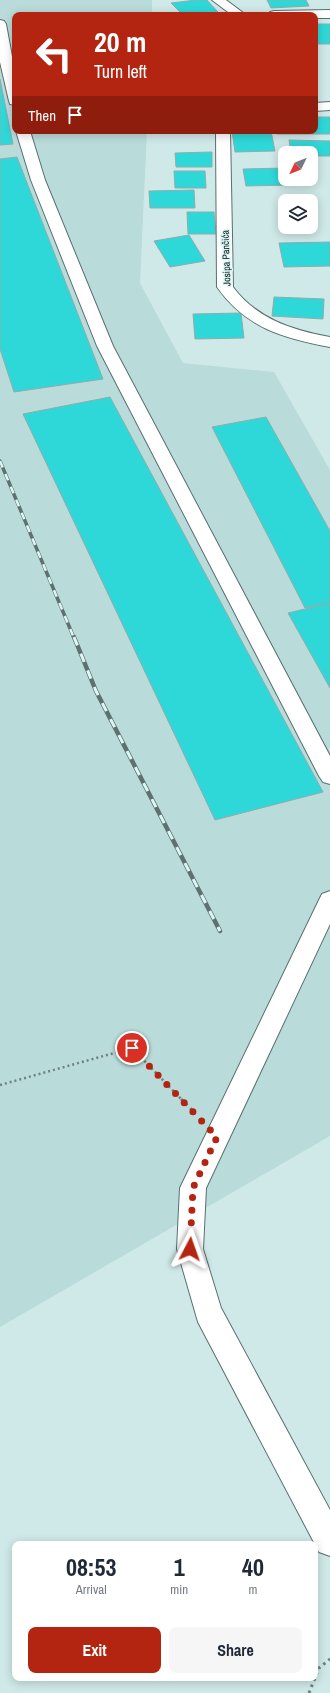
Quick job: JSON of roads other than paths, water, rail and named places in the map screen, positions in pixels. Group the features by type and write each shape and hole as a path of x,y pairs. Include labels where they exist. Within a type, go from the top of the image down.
{"street":[{"path":"218,0 236,12"},
{"path":"318,14 330,14"},
{"path":"0,24 12,88"},
{"path":"318,107 330,106"},
{"path":"24,134 38,180 105,346 330,776"},
{"name":"Josipa Pančića","path":"223,134 225,287 231,298 242,308 269,326 298,336 330,342"},
{"path":"330,900 193,1188 190,1249 208,1312 330,1541"}],"railway":[{"path":"0,461 74,638"},
{"path":"74,637 96,691 220,931"}]}
